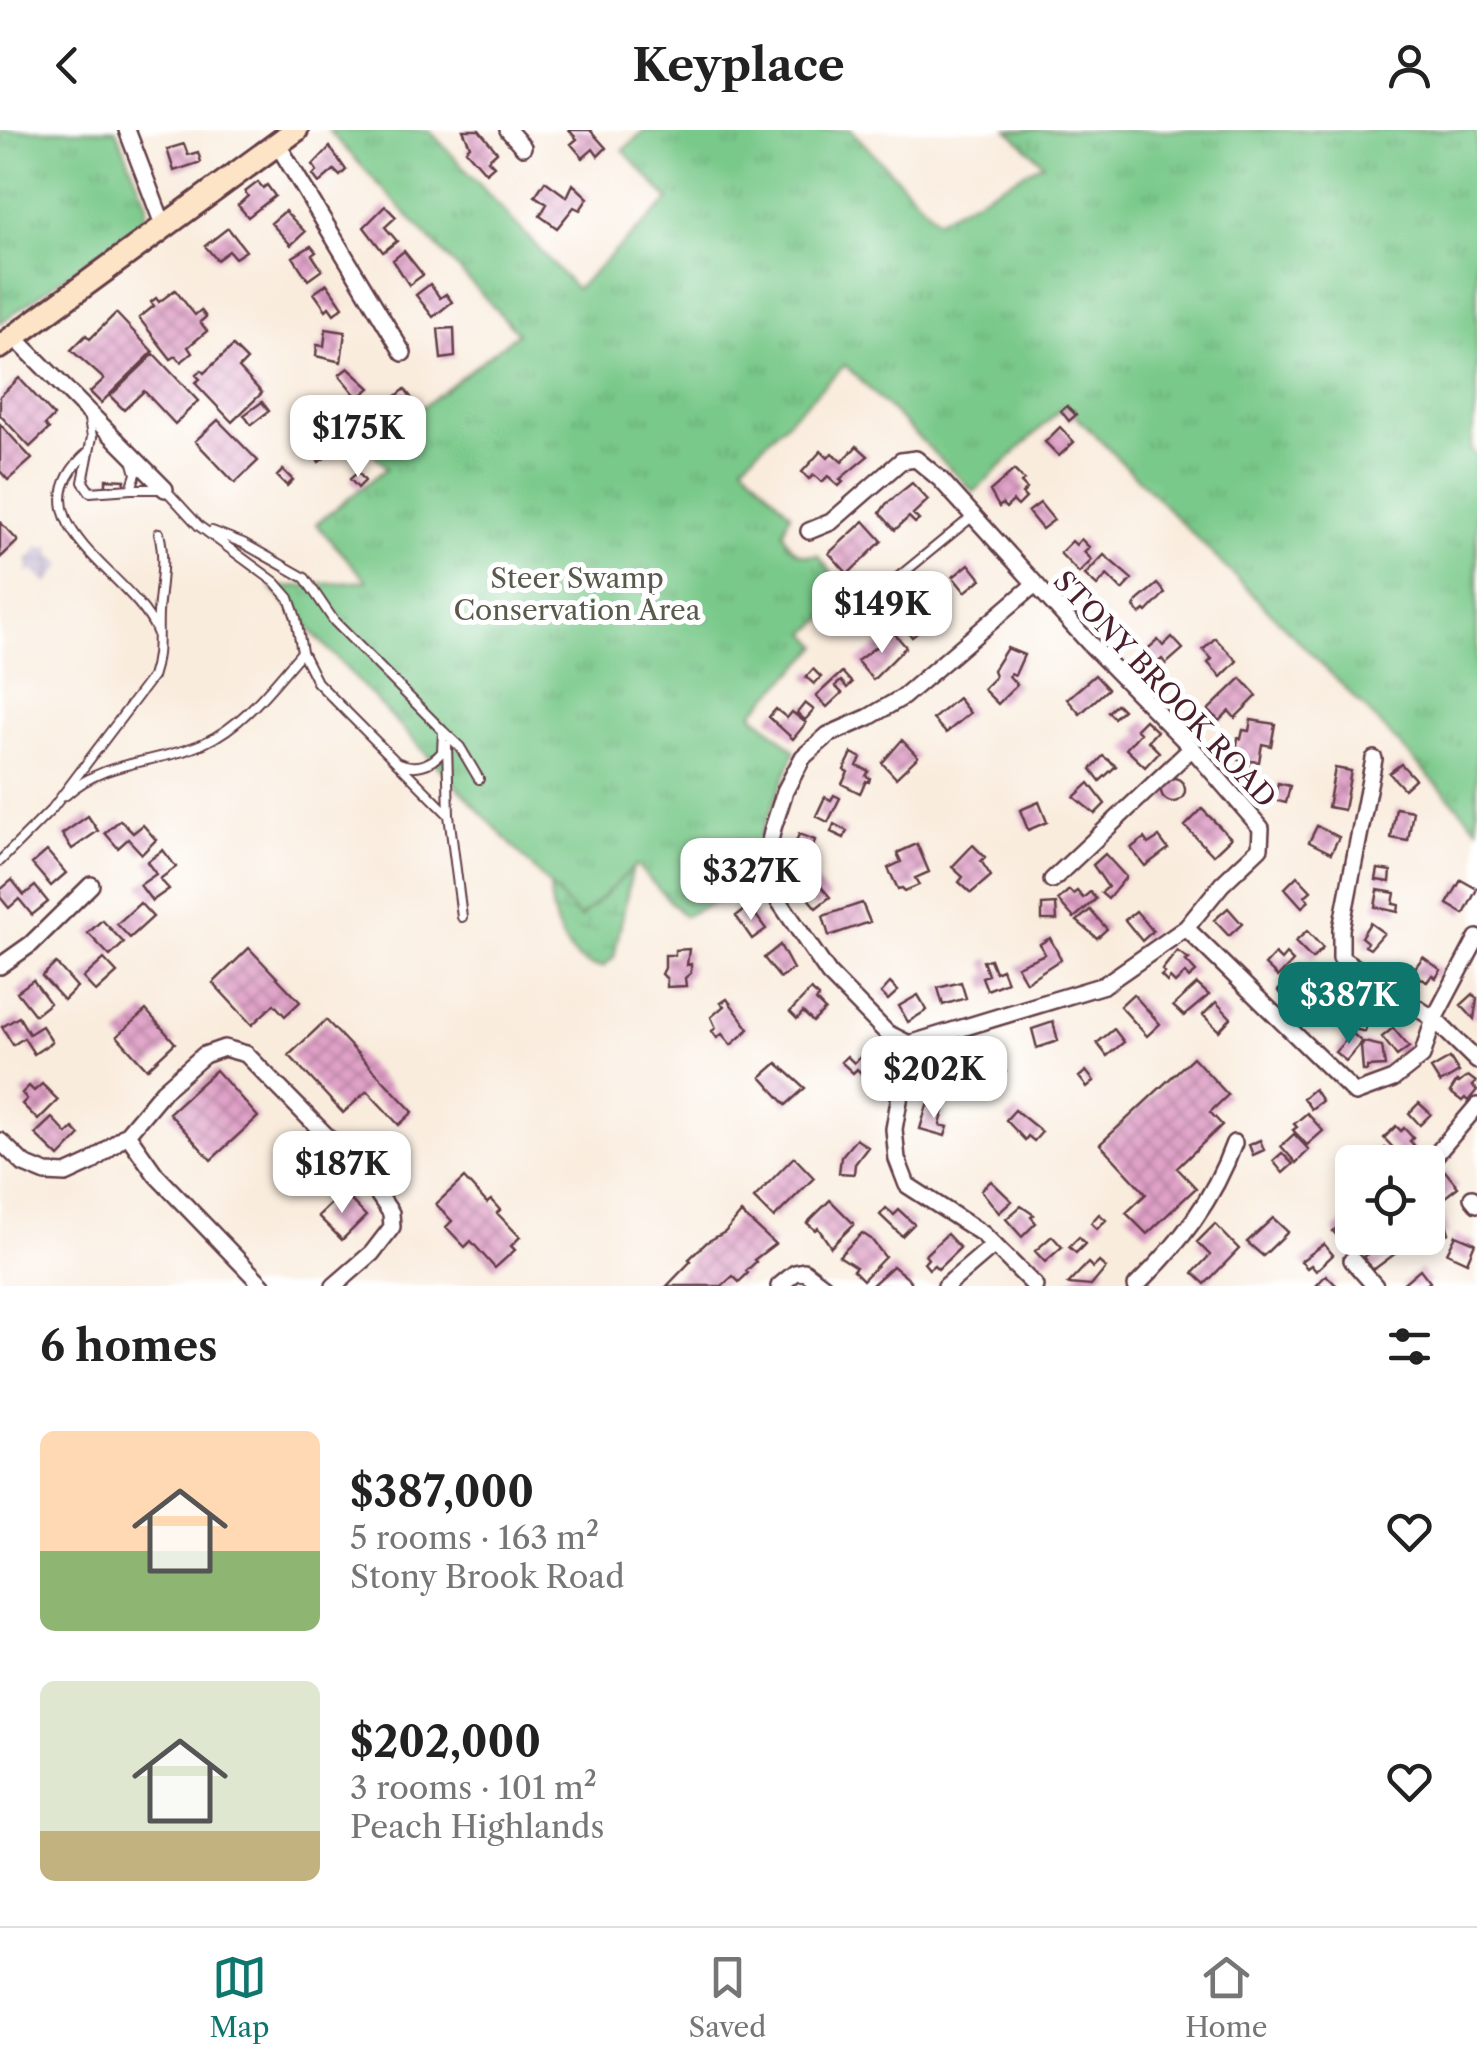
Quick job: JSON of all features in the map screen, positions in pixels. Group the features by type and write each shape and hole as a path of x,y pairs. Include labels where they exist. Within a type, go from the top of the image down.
{"street":[{"path":"127,130 164,227"},
{"path":"508,130 523,147"},
{"path":"164,489 84,405 7,342 287,138 404,353"},
{"name":"STONY BROOK ROAD","path":"810,531 832,522 901,461 916,459 940,479 1192,748 1261,828 1260,848 1222,884 1186,928 1104,985 910,1044"},
{"path":"1035,584 903,696 869,718 828,735 804,757 785,791 764,871 777,898 829,974 887,1032 910,1044 894,1129 897,1159 906,1185 948,1210 994,1245 1035,1286"},
{"path":"1052,880 1192,748"},
{"path":"1374,759 1341,930 1342,958 1434,1019 1477,1061"},
{"path":"0,966 31,944 91,885"},
{"path":"1186,928 1356,1093 1393,1079 1422,1056 1434,1019 1477,938"},
{"path":"0,1141 24,1164 46,1173 66,1174 90,1163 127,1134 163,1091 204,1055 224,1048 246,1054 365,1174 391,1212 392,1227 372,1252 334,1286"},
{"path":"1444,1145 1477,1106"},
{"path":"127,1134 156,1174 262,1286"},
{"path":"1136,1286 1193,1222 1221,1180 1234,1143"},
{"path":"946,1286 994,1245"},
{"path":"1352,1260 1375,1286"},
{"path":"778,1286 804,1271 824,1286"}],"lane":[{"path":"84,405 92,425 83,482 90,492 164,489 199,526 275,582 289,598 302,652 316,682 450,815"},
{"path":"88,452 66,482 66,525 101,566 144,606 159,636"},
{"path":"130,452 136,474 131,489"},
{"path":"885,588 973,516"},
{"path":"199,526 243,543 305,578 334,622 460,747 479,779"},
{"path":"52,809 152,677 160,657 158,610 164,586 164,550 159,533"},
{"path":"0,861 83,780 206,742 251,709 302,652"},
{"path":"394,761 410,767 432,762 442,752 443,731"},
{"path":"443,731 462,916"}],"shaded area":[{"path":"40,545 45,549 49,546 49,553 63,565 47,583 32,570 26,570 30,566 26,562"}],"green space":[{"path":"0,130 116,130 147,204 144,220 0,323"},
{"name":"Steer Swamp Conservation Area","path":"328,130 429,130 576,289 669,200 623,150 645,130 851,130 937,220 1043,163 1008,130 1477,130 1477,397 1471,451 1477,455 1477,827 1065,405 974,492 845,365 743,464 790,513 783,532 792,548 800,554 818,555 851,597 807,633 819,646 752,713 795,751 750,861 753,885 684,916 636,865 580,918 271,588 367,581 316,524 387,468 369,449 518,333"},
{"path":"634,861 614,957 603,967 578,958 556,924 550,883"}],"building":[{"path":"463,130 479,130 497,152 488,160 494,166 486,173 466,150 470,146"},
{"path":"569,130 590,130 606,148 598,156 593,149 583,158 571,144 577,139"},
{"path":"184,144 188,155 198,152 201,162 174,171 167,149"},
{"path":"330,147 346,170 340,176 334,170 319,183 313,175 317,171 313,165"},
{"path":"545,181 567,197 573,184 588,198 580,210 574,207 557,228 540,216 547,204 535,196"},
{"path":"258,182 263,188 267,185 275,196 248,217 238,205 248,196 245,192"},
{"path":"385,206 396,217 385,227 397,241 383,252 364,227"},
{"path":"285,211 305,232 291,245 271,223"},
{"path":"228,228 246,251 235,258 229,251 217,260 205,246"},
{"path":"311,246 322,270 308,280 293,257"},
{"path":"404,251 423,275 409,285 393,260"},
{"path":"327,284 343,307 334,314 329,307 326,310 314,293"},
{"path":"430,284 440,298 446,294 452,302 433,317 416,295"},
{"path":"175,290 195,315 201,310 206,317 200,322 207,331 188,347 192,353 181,362 176,356 171,359 139,318 154,306 151,302 156,298 159,302"},
{"path":"116,313 153,352 101,403 90,392 104,379 71,350 86,335 90,339"},
{"path":"454,328 455,357 441,359 438,329"},
{"path":"326,329 345,332 341,362 316,356 317,345 324,346"},
{"path":"233,346 247,360 239,368 262,393 232,422 195,383 201,370 204,373"},
{"path":"154,354 198,401 175,424 144,391 124,410 110,396"},
{"path":"348,368 370,388 358,398 339,375"},
{"path":"19,378 54,416 45,425 49,429 30,447 0,415 0,396"},
{"path":"405,389 413,400 404,407 407,410 388,423 379,410"},
{"path":"262,402 269,411 251,425 244,415"},
{"path":"1067,406 1076,415 1069,421 1061,411"},
{"path":"218,420 258,461 235,483 195,441"},
{"path":"0,424 32,459 8,480 0,471"},
{"path":"1060,427 1074,442 1059,456 1045,442"},
{"path":"320,439 331,453 319,462 308,448"},
{"path":"857,446 868,456 840,479 843,482 839,486 828,476 822,482 814,475 809,479 802,472 821,451 828,458 832,453 842,462"},
{"path":"283,470 293,480 287,486 277,476"},
{"path":"1014,470 1024,480 1021,483 1027,489 1022,494 1026,498 1018,506 1013,501 1006,508 1002,504 999,507 990,491"},
{"path":"358,472 365,481 358,488 350,479"},
{"path":"106,479 125,480 124,486 106,485"},
{"path":"912,483 928,500 913,514 919,520 915,523 909,517 895,530 880,513"},
{"path":"1040,503 1054,520 1042,529 1028,512"},
{"path":"864,521 882,541 848,574 829,553"},
{"path":"0,522 18,541 0,558"},
{"path":"1081,539 1089,547 1084,552 1092,560 1079,573 1060,553 1072,541 1076,545"},
{"path":"1104,555 1132,579 1122,590 1107,575 1097,586 1085,575"},
{"path":"969,564 981,579 965,592 953,577"},
{"path":"1157,584 1165,593 1140,614 1134,607 1137,601"},
{"path":"861,598 873,612 846,634 837,624 844,619 840,615"},
{"path":"914,601 927,625 912,637 895,615"},
{"path":"894,633 906,647 873,680 857,661"},
{"path":"1172,637 1183,649 1166,664 1162,659 1156,664 1144,652 1158,640 1163,646"},
{"path":"1215,638 1237,661 1221,677 1208,663 1212,659 1203,650"},
{"path":"1007,648 1024,655 1015,675 1009,676 1017,685 998,704 983,689 995,677 993,670"},
{"path":"813,669 821,677 814,684 806,677"},
{"path":"842,672 852,683 847,688 841,681 835,686 842,693 827,707 816,696"},
{"path":"1095,675 1108,689 1080,714 1067,699"},
{"path":"1241,678 1257,696 1235,718 1229,711 1219,721 1208,710"},
{"path":"958,698 970,713 946,733 933,719"},
{"path":"805,703 814,710 805,720 797,713"},
{"path":"1117,704 1123,710 1114,718 1108,712"},
{"path":"776,709 787,718 792,712 806,723 793,739 769,717"},
{"path":"1145,720 1157,731 1148,741 1159,752 1145,767 1126,749"},
{"path":"1251,720 1275,724 1271,746 1262,744 1259,762 1250,761 1249,772 1240,770 1241,760 1235,759 1238,738 1241,739 1243,730 1249,731"},
{"path":"902,740 918,757 896,778 882,763"},
{"path":"852,753 861,758 857,766 869,771 869,782 860,793 842,784"},
{"path":"1103,756 1116,766 1100,781 1091,769"},
{"path":"1401,764 1415,779 1404,789 1389,773"},
{"path":"1335,768 1351,771 1344,810 1328,807"},
{"path":"1173,778 1185,790 1173,802 1161,790"},
{"path":"1089,783 1105,804 1095,814 1074,797"},
{"path":"1278,783 1290,786 1286,803 1274,800"},
{"path":"834,795 840,798 828,822 816,816 825,797 831,800"},
{"path":"1039,802 1047,822 1028,830 1020,810"},
{"path":"1396,808 1413,811 1408,841 1391,838"},
{"path":"1202,809 1231,838 1213,855 1185,826"},
{"path":"88,816 98,831 72,849 62,834"},
{"path":"120,820 133,833 143,825 156,840 142,854 128,839 118,848 105,833"},
{"path":"834,824 847,831 844,838 831,832"},
{"path":"1317,826 1339,837 1331,853 1309,842"},
{"path":"799,834 815,840 807,870 796,865 801,853 793,850"},
{"path":"1159,837 1168,849 1145,866 1131,848 1144,838 1148,844"},
{"path":"917,844 929,872 915,878 919,885 905,891 898,889 888,868 901,862 897,853"},
{"path":"973,845 985,857 981,861 991,876 971,893 959,882 963,877 952,867"},
{"path":"163,850 176,867 160,879 169,889 152,901 140,885 156,874 147,862"},
{"path":"47,851 66,873 51,886 32,864"},
{"path":"1105,854 1126,877 1108,899 1101,893 1108,887 1093,865"},
{"path":"1378,869 1391,871 1390,882 1376,880"},
{"path":"812,876 830,897 816,908 797,885"},
{"path":"1297,876 1311,891 1305,896 1309,901 1302,907 1285,888"},
{"path":"12,880 24,895 35,886 48,902 32,915 19,899 9,908 0,897 0,890"},
{"path":"1461,880 1477,889 1464,914 1447,904"},
{"path":"1069,890 1073,894 1077,891 1083,898 1090,892 1096,899 1074,918 1058,900"},
{"path":"1378,890 1395,893 1393,904 1399,905 1398,912 1375,907"},
{"path":"140,903 153,917 130,938 117,924"},
{"path":"862,903 870,922 829,936 823,916"},
{"path":"1056,904 1057,920 1042,920 1042,905"},
{"path":"749,906 766,929 752,939 736,916"},
{"path":"1228,908 1242,924 1229,936 1214,920"},
{"path":"1090,910 1107,929 1097,938 1077,921"},
{"path":"1136,911 1153,931 1142,941 1125,920"},
{"path":"102,920 124,943 110,956 88,933"},
{"path":"1370,923 1384,933 1370,949 1361,937"},
{"path":"1307,931 1323,948 1312,959 1295,942"},
{"path":"1050,938 1061,959 1026,982 1017,966 1045,954 1040,944"},
{"path":"780,945 793,969 780,978 764,958"},
{"path":"249,948 300,1002 285,1016 274,1004 252,1025 213,983"},
{"path":"689,949 687,965 691,964 691,973 685,978 686,986 667,987 662,974 665,955"},
{"path":"1177,951 1189,959 1186,961 1196,972 1189,978 1185,973 1175,983 1170,978 1167,982 1161,976 1165,973 1162,970"},
{"path":"1275,954 1281,960 1286,954 1293,961 1278,977 1265,965"},
{"path":"1423,957 1441,970 1427,982 1412,972"},
{"path":"104,959 117,973 96,992 83,978"},
{"path":"990,959 995,972 1002,969 1007,982 987,990 982,977 988,975 983,961"},
{"path":"56,963 77,987 64,1000 42,976"},
{"path":"1292,975 1303,985 1288,1000 1278,991"},
{"path":"1356,976 1373,991 1367,999 1347,989"},
{"path":"33,980 50,1003 35,1015 17,992"},
{"path":"961,982 966,998 943,1005 938,988"},
{"path":"890,983 898,991 888,1000 881,993"},
{"path":"1197,984 1209,995 1184,1016 1173,1006"},
{"path":"811,990 825,1010 813,1022 803,1012 797,1019 790,1012"},
{"path":"1133,994 1160,1024 1147,1036 1120,1006"},
{"path":"1473,994 1477,999 1474,1019 1461,1005"},
{"path":"918,995 927,1010 908,1022 899,1006"},
{"path":"1383,996 1406,1013 1397,1024 1375,1004"},
{"path":"727,999 749,1029 731,1045 722,1034 717,1038 712,1031 716,1028 711,1017"},
{"path":"1216,1002 1231,1018 1219,1031 1203,1015"},
{"path":"146,1010 175,1043 147,1069 117,1036"},
{"path":"1353,1015 1368,1018 1365,1032 1351,1028"},
{"path":"19,1017 29,1034 42,1026 52,1042 34,1054 24,1038 13,1045 2,1027"},
{"path":"326,1020 413,1112 399,1125 367,1091 343,1113 289,1055"},
{"path":"1053,1022 1058,1041 1037,1048 1032,1029"},
{"path":"1393,1028 1409,1047 1397,1056 1382,1037"},
{"path":"1114,1029 1124,1042 1107,1056 1097,1043"},
{"path":"1352,1033 1362,1042 1346,1061 1335,1052"},
{"path":"1364,1042 1382,1046 1385,1066 1367,1067 1363,1071"},
{"path":"871,1047 886,1062 868,1080 857,1069 853,1073 841,1062 847,1056 854,1063"},
{"path":"997,1048 1006,1072 963,1087 955,1063"},
{"path":"1193,1057 1228,1095 1210,1112 1222,1125 1177,1168 1196,1188 1147,1234 1126,1213 1146,1194 1100,1144"},
{"path":"1450,1058 1459,1072 1440,1083 1431,1069"},
{"path":"777,1063 805,1088 786,1105 761,1077"},
{"path":"216,1070 258,1117 211,1160 169,1113"},
{"path":"1086,1071 1094,1081 1087,1087 1079,1077"},
{"path":"1468,1076 1476,1082 1472,1086 1477,1090 1468,1101 1462,1101 1450,1092 1457,1081"},
{"path":"42,1084 58,1100 38,1120 22,1104 27,1099 22,1093 29,1086 34,1091"},
{"path":"1314,1089 1322,1101 1311,1109 1303,1098"},
{"path":"1419,1103 1431,1114 1420,1125 1409,1113"},
{"path":"927,1105 944,1110 940,1125 948,1127 945,1136 920,1129"},
{"path":"1015,1110 1042,1132 1034,1141 1028,1136 1025,1140 1006,1120"},
{"path":"1307,1113 1323,1131 1307,1145 1293,1130 1297,1127 1294,1124"},
{"path":"52,1118 67,1134 73,1128 80,1135 59,1157 35,1134"},
{"path":"1396,1126 1401,1131 1404,1128 1414,1145 1391,1145 1384,1138"},
{"path":"1294,1134 1309,1150 1296,1163 1281,1146"},
{"path":"856,1139 868,1147 855,1164 854,1174 839,1173 841,1157"},
{"path":"1260,1140 1264,1150 1253,1155 1249,1145"},
{"path":"1282,1153 1293,1164 1283,1173 1273,1161"},
{"path":"794,1157 814,1178 774,1218 754,1198"},
{"path":"1445,1171 1458,1187 1445,1197"},
{"path":"464,1178 487,1203 491,1200 500,1210 497,1213 520,1237 511,1246 515,1250 495,1268 471,1241 465,1247 446,1227 452,1221 436,1204"},
{"path":"991,1181 1012,1201 999,1213 981,1190"},
{"path":"343,1192 366,1216 342,1240 318,1216"},
{"path":"830,1200 854,1224 831,1247 818,1228 815,1230 807,1223"},
{"path":"1021,1206 1034,1215 1031,1217 1036,1223 1022,1237 1006,1219"},
{"path":"886,1208 894,1215 899,1210 914,1224 902,1236 880,1215"},
{"path":"741,1213 775,1244 754,1260 739,1282 733,1276 722,1286 667,1286 689,1259 725,1232"},
{"path":"1099,1214 1106,1220 1097,1229 1091,1223"},
{"path":"1273,1218 1288,1232 1263,1256 1247,1242"},
{"path":"1215,1224 1239,1249 1205,1284 1193,1273 1210,1255 1197,1242"},
{"path":"862,1233 885,1257 863,1280 853,1270 856,1267 839,1256"},
{"path":"947,1234 960,1248 938,1269 934,1265 929,1269 924,1263 928,1259 925,1255"},
{"path":"1456,1235 1475,1243 1467,1262 1447,1253"},
{"path":"1052,1236 1062,1247 1045,1262 1035,1251"},
{"path":"1079,1237 1085,1244 1076,1253 1069,1247"},
{"path":"1324,1244 1333,1255 1316,1271 1311,1265 1307,1268 1301,1261"},
{"path":"1366,1255 1393,1255 1373,1270 1363,1257"},
{"path":"1099,1262 1106,1268 1091,1286 1068,1284 1088,1263 1093,1268"},
{"path":"893,1266 912,1286 871,1286"},
{"path":"1420,1269 1430,1282 1425,1286 1400,1286"},
{"path":"1326,1275 1337,1286 1316,1286"}]}
